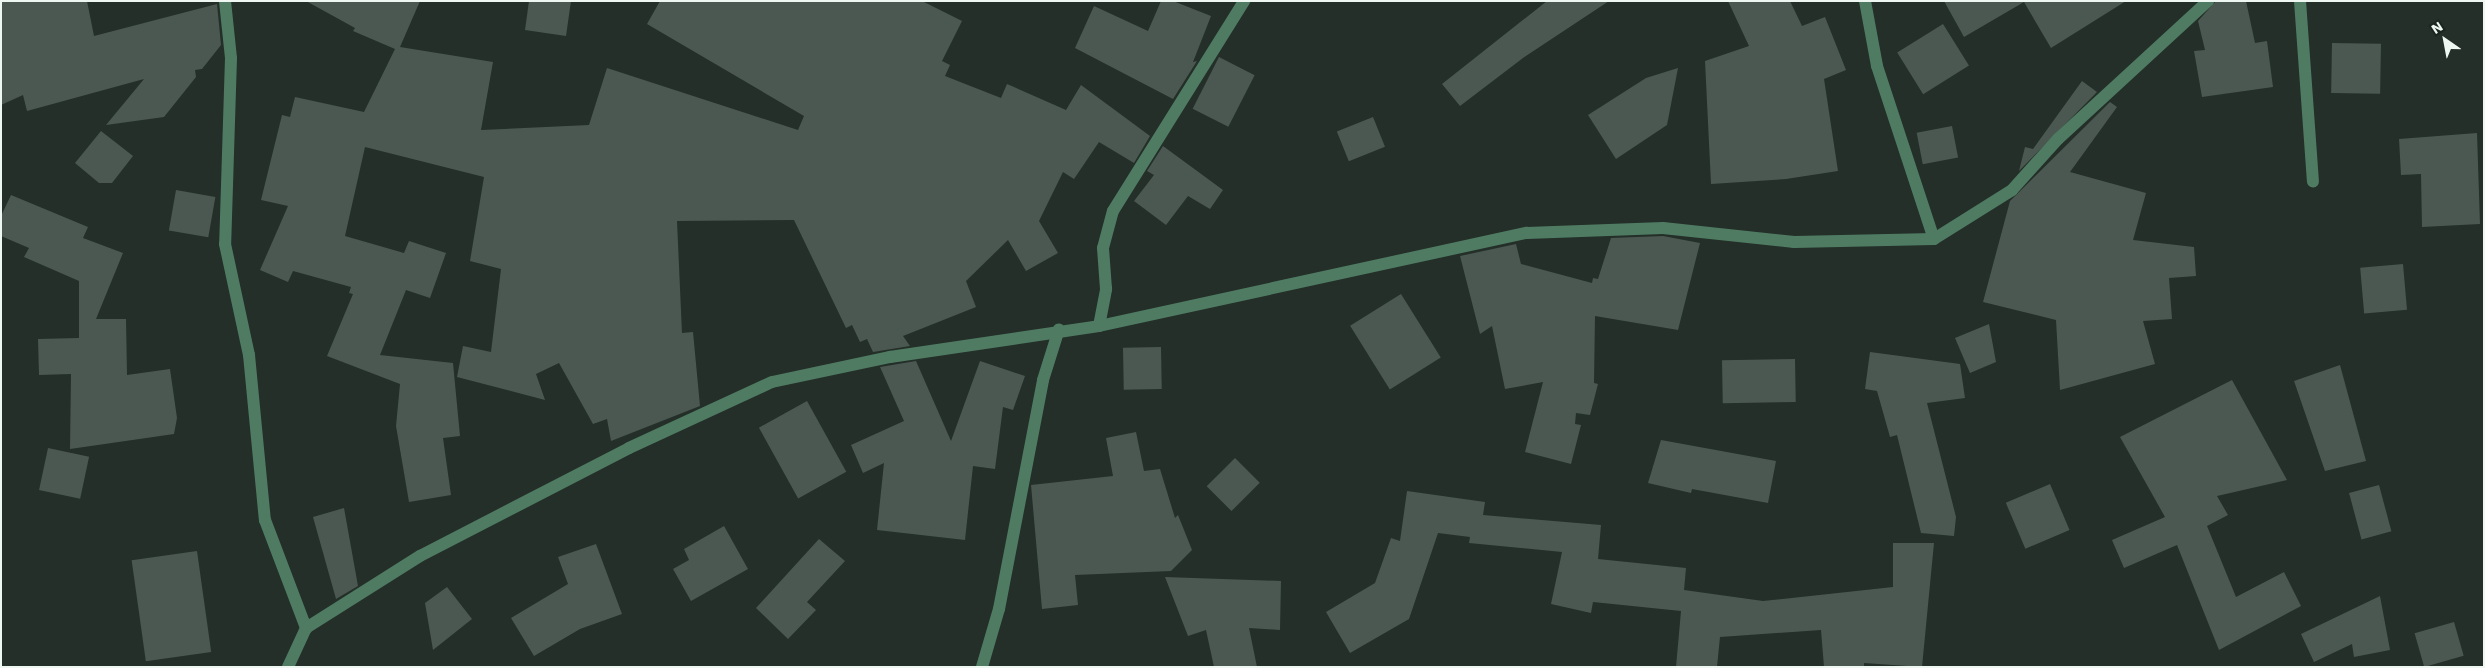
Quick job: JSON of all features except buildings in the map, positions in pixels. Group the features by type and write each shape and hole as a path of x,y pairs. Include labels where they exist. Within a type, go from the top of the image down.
{"street":[{"path":"225,1 231,58 225,244 249,355 265,520 306,628"},
{"path":"1099,326 1106,289 1103,248 1113,210 1244,1"},
{"path":"1864,1 1877,66 1934,239"},
{"path":"291,666 306,628 420,556 629,448 772,382 1059,329 1099,326 1528,233 1663,228 1794,242 1934,239 2012,190 2058,139 2208,1"},
{"path":"2300,1 2313,182"},
{"path":"982,667 1008,564 1043,380 1059,329"}]}
